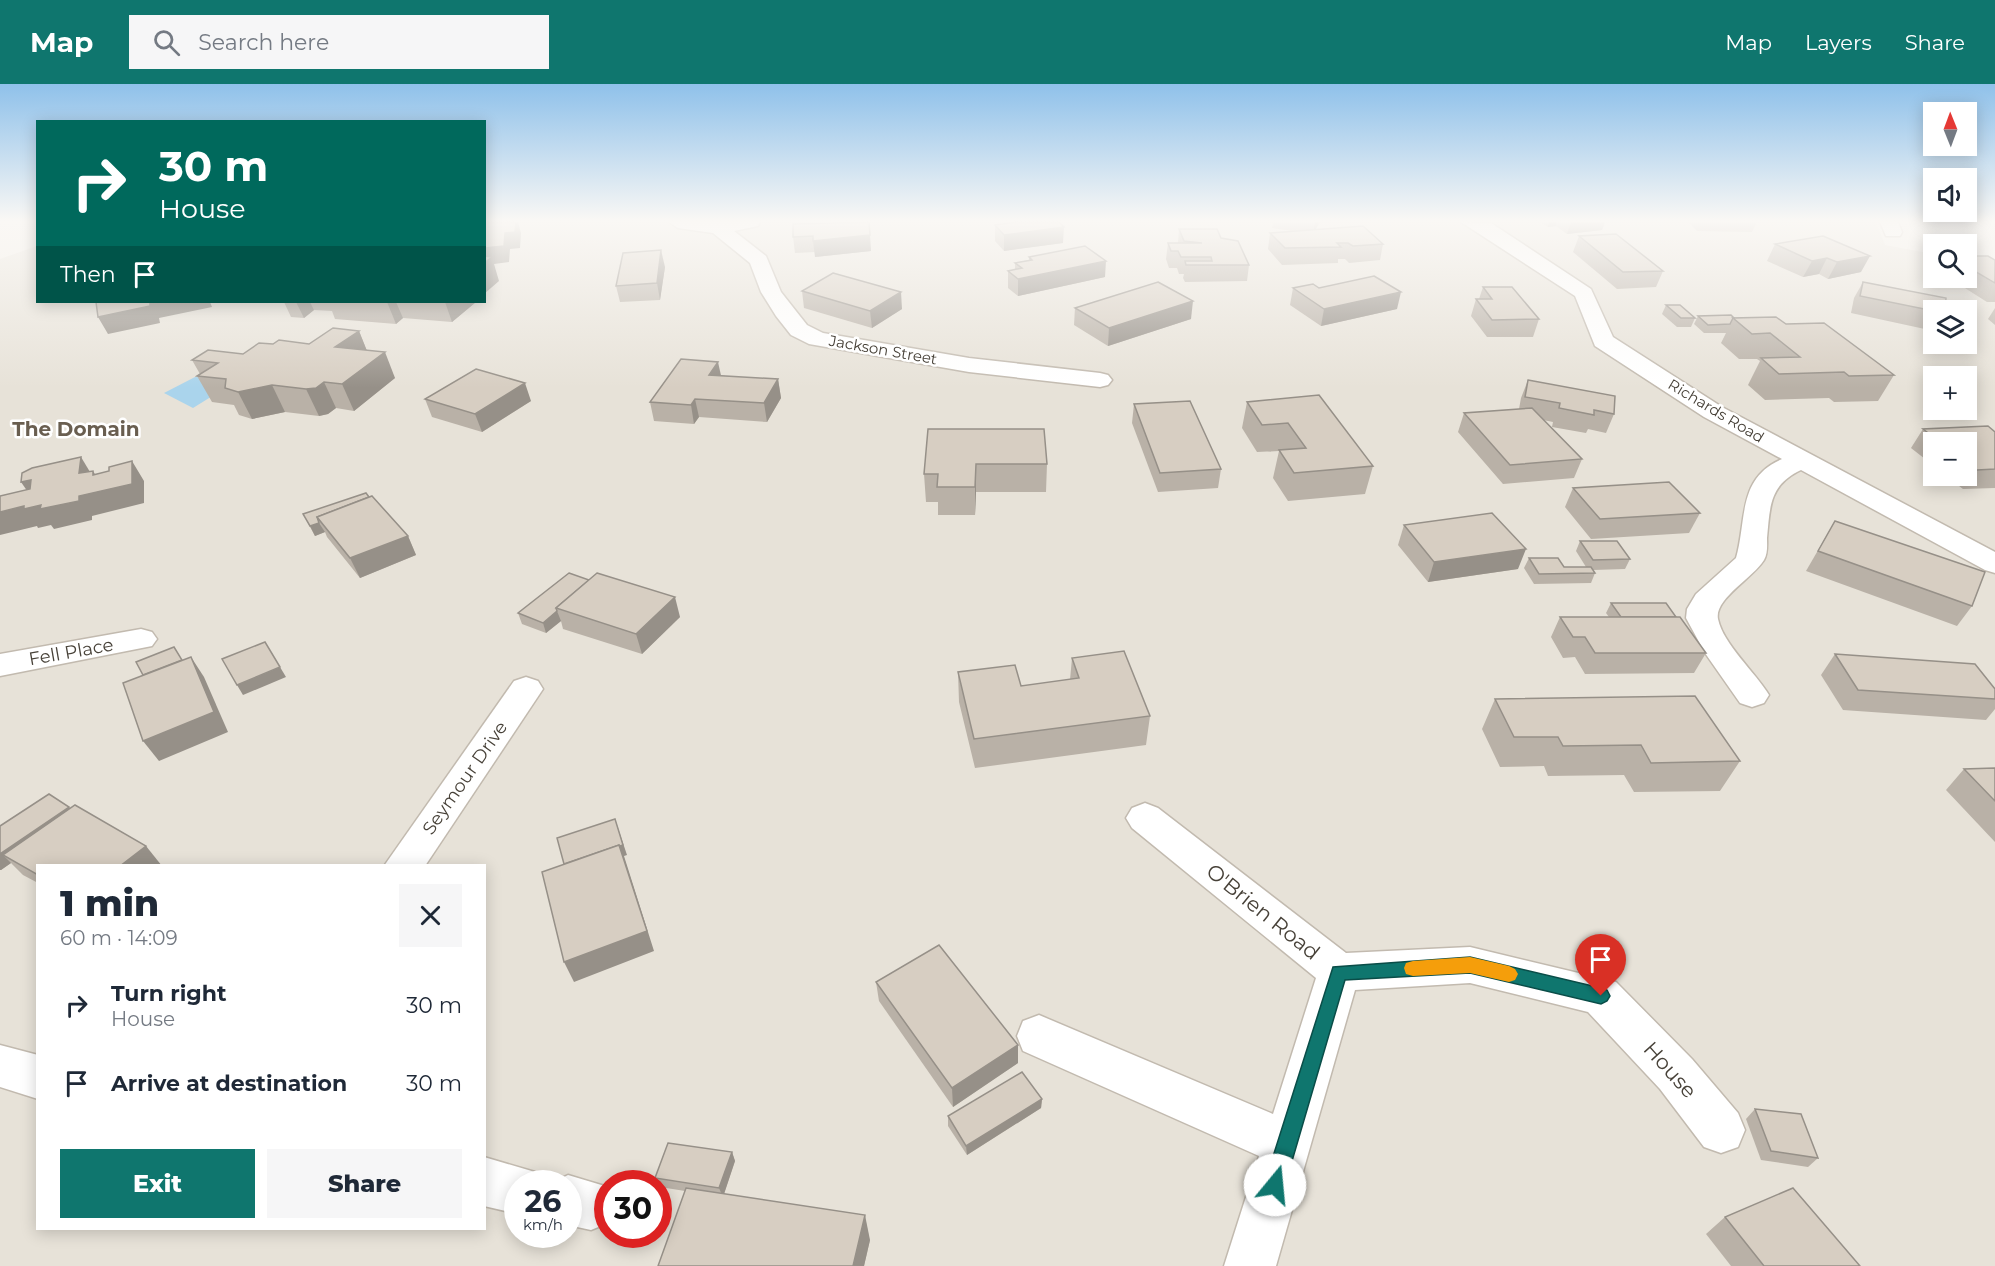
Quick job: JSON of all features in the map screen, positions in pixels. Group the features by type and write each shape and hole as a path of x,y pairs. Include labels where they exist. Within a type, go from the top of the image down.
{"street":[{"name":"Jackson Street","path":"765,277 771,292 799,330 817,339 969,364 1100,380"},
{"name":"Richards Road","path":"1560,277 1584,293 1603,341 1713,412 1995,564"},
{"path":"1752,695 1707,631 1702,610 1706,601 1734,579 1751,559 1758,496 1768,479 1778,470 1803,461"},
{"name":"Fell Place","path":"0,665 141,639"},
{"name":"Seymour Drive","path":"404,864 525,689"},
{"name":"O'Brien Road","path":"1145,818 1339,972"},
{"name":"House","path":"1339,972 1470,965 1601,996 1676,1074 1721,1130"},
{"path":"1250,1266 1339,972"},
{"path":"1039,1036 1287,1144"},
{"path":"0,1066 36,1076"},
{"path":"486,1181 504,1185"}],"shaded area":[{"path":"0,277 36,277 36,303 486,303 486,277 1923,277 1923,288 1977,288 1977,277 1995,277 1995,1266 0,1266"}],"water":[{"path":"195,377 213,378 222,390 193,408 164,393"}],"building":[{"path":"618,277 658,277 657,283 616,286"},
{"path":"826,277 848,277 901,292 870,311 802,291"},
{"path":"1376,277 1401,292 1324,309 1293,288 1313,284 1319,288"},
{"path":"1985,277 1995,277 1995,283"},
{"path":"1158,282 1193,301 1109,328 1075,308"},
{"path":"1863,282 1946,298 1946,300 1923,300 1923,309 1860,296"},
{"path":"1483,287 1512,287 1539,319 1492,320 1476,299 1492,299"},
{"path":"96,303 150,303 150,306 98,317"},
{"path":"1666,305 1680,305 1695,318 1681,318"},
{"path":"1731,315 1734,318 1730,324 1708,325 1698,316"},
{"path":"1776,317 1786,324 1824,323 1894,375 1849,376 1844,372 1779,374 1761,358 1800,357 1770,333 1752,334 1733,318"},
{"path":"333,328 359,331 335,347 385,352 342,384 324,382 316,388 306,389 272,385 238,392 225,388 226,379 197,376 218,363 192,360 208,350 243,354 259,343 273,344 279,340 309,344"},
{"path":"681,359 718,362 709,375 778,379 764,403 695,399 691,405 650,402"},
{"path":"476,369 525,383 475,414 425,399"},
{"path":"1528,380 1615,396 1614,414 1594,410 1594,415 1559,408 1560,403 1525,397"},
{"path":"1319,395 1373,466 1294,473 1279,450 1306,448 1288,423 1262,425 1247,402"},
{"path":"1190,401 1221,469 1160,473 1134,404"},
{"path":"1532,408 1582,459 1510,465 1464,413"},
{"path":"1988,426 1995,432 1995,469 1977,470 1977,432 1927,432 1923,429"},
{"path":"928,429 1044,429 1047,464 976,464 975,487 937,487 938,474 924,474"},
{"path":"81,457 79,473 93,471 93,475 109,471 109,467 132,461 132,484 79,496 79,501 40,509 41,505 24,509 24,506 0,512 0,496 30,489 31,480 21,482 22,473 32,468"},
{"path":"1669,482 1700,513 1600,519 1573,488"},
{"path":"366,493 369,497 317,517 319,523 310,526 303,514"},
{"path":"372,496 408,536 350,558 317,517"},
{"path":"1492,513 1526,549 1434,562 1404,525"},
{"path":"1835,521 1985,572 1972,606 1818,551"},
{"path":"1580,541 1617,541 1630,559 1593,560"},
{"path":"1529,558 1558,558 1564,567 1591,567 1595,573 1539,574"},
{"path":"569,573 589,580 556,608 557,611 543,623 518,613"},
{"path":"597,573 675,597 636,634 556,608"},
{"path":"1611,603 1666,603 1676,617 1621,617"},
{"path":"1560,617 1680,617 1706,653 1595,653 1585,637 1573,637"},
{"path":"265,642 280,667 237,685 222,659"},
{"path":"174,647 182,660 143,675 136,662"},
{"path":"1124,651 1150,716 974,739 958,672 1015,665 1021,686 1079,678 1072,658"},
{"path":"1835,654 1975,664 1995,689 1995,699 1858,690"},
{"path":"191,657 214,712 143,741 123,683"},
{"path":"1695,696 1740,761 1651,763 1641,745 1563,746 1558,737 1514,737 1495,699"},
{"path":"1995,768 1995,801 1964,769"},
{"path":"49,794 69,807 0,854 0,826"},
{"path":"75,805 146,846 123,864 36,864 36,874 3,855"},
{"path":"615,819 623,845 564,864 557,838"},
{"path":"619,845 647,931 564,962 542,872"},
{"path":"939,945 1018,1045 952,1088 876,982"},
{"path":"1022,1072 1042,1099 966,1146 948,1116"},
{"path":"1755,1109 1801,1114 1818,1158 1771,1151"},
{"path":"668,1143 732,1152 719,1188 672,1181 672,1170 658,1170"},
{"path":"686,1188 865,1215 853,1266 658,1266 664,1248 672,1248 672,1227"},
{"path":"1793,1188 1860,1266 1764,1266 1725,1217"}],"slow traffic":[{"path":"1413,968 1470,965 1509,974"}],"district":[{"name":"The Domain","path":"76,429"}],"route":[{"path":"1275,1185 1339,972 1470,965 1601,996"}]}
